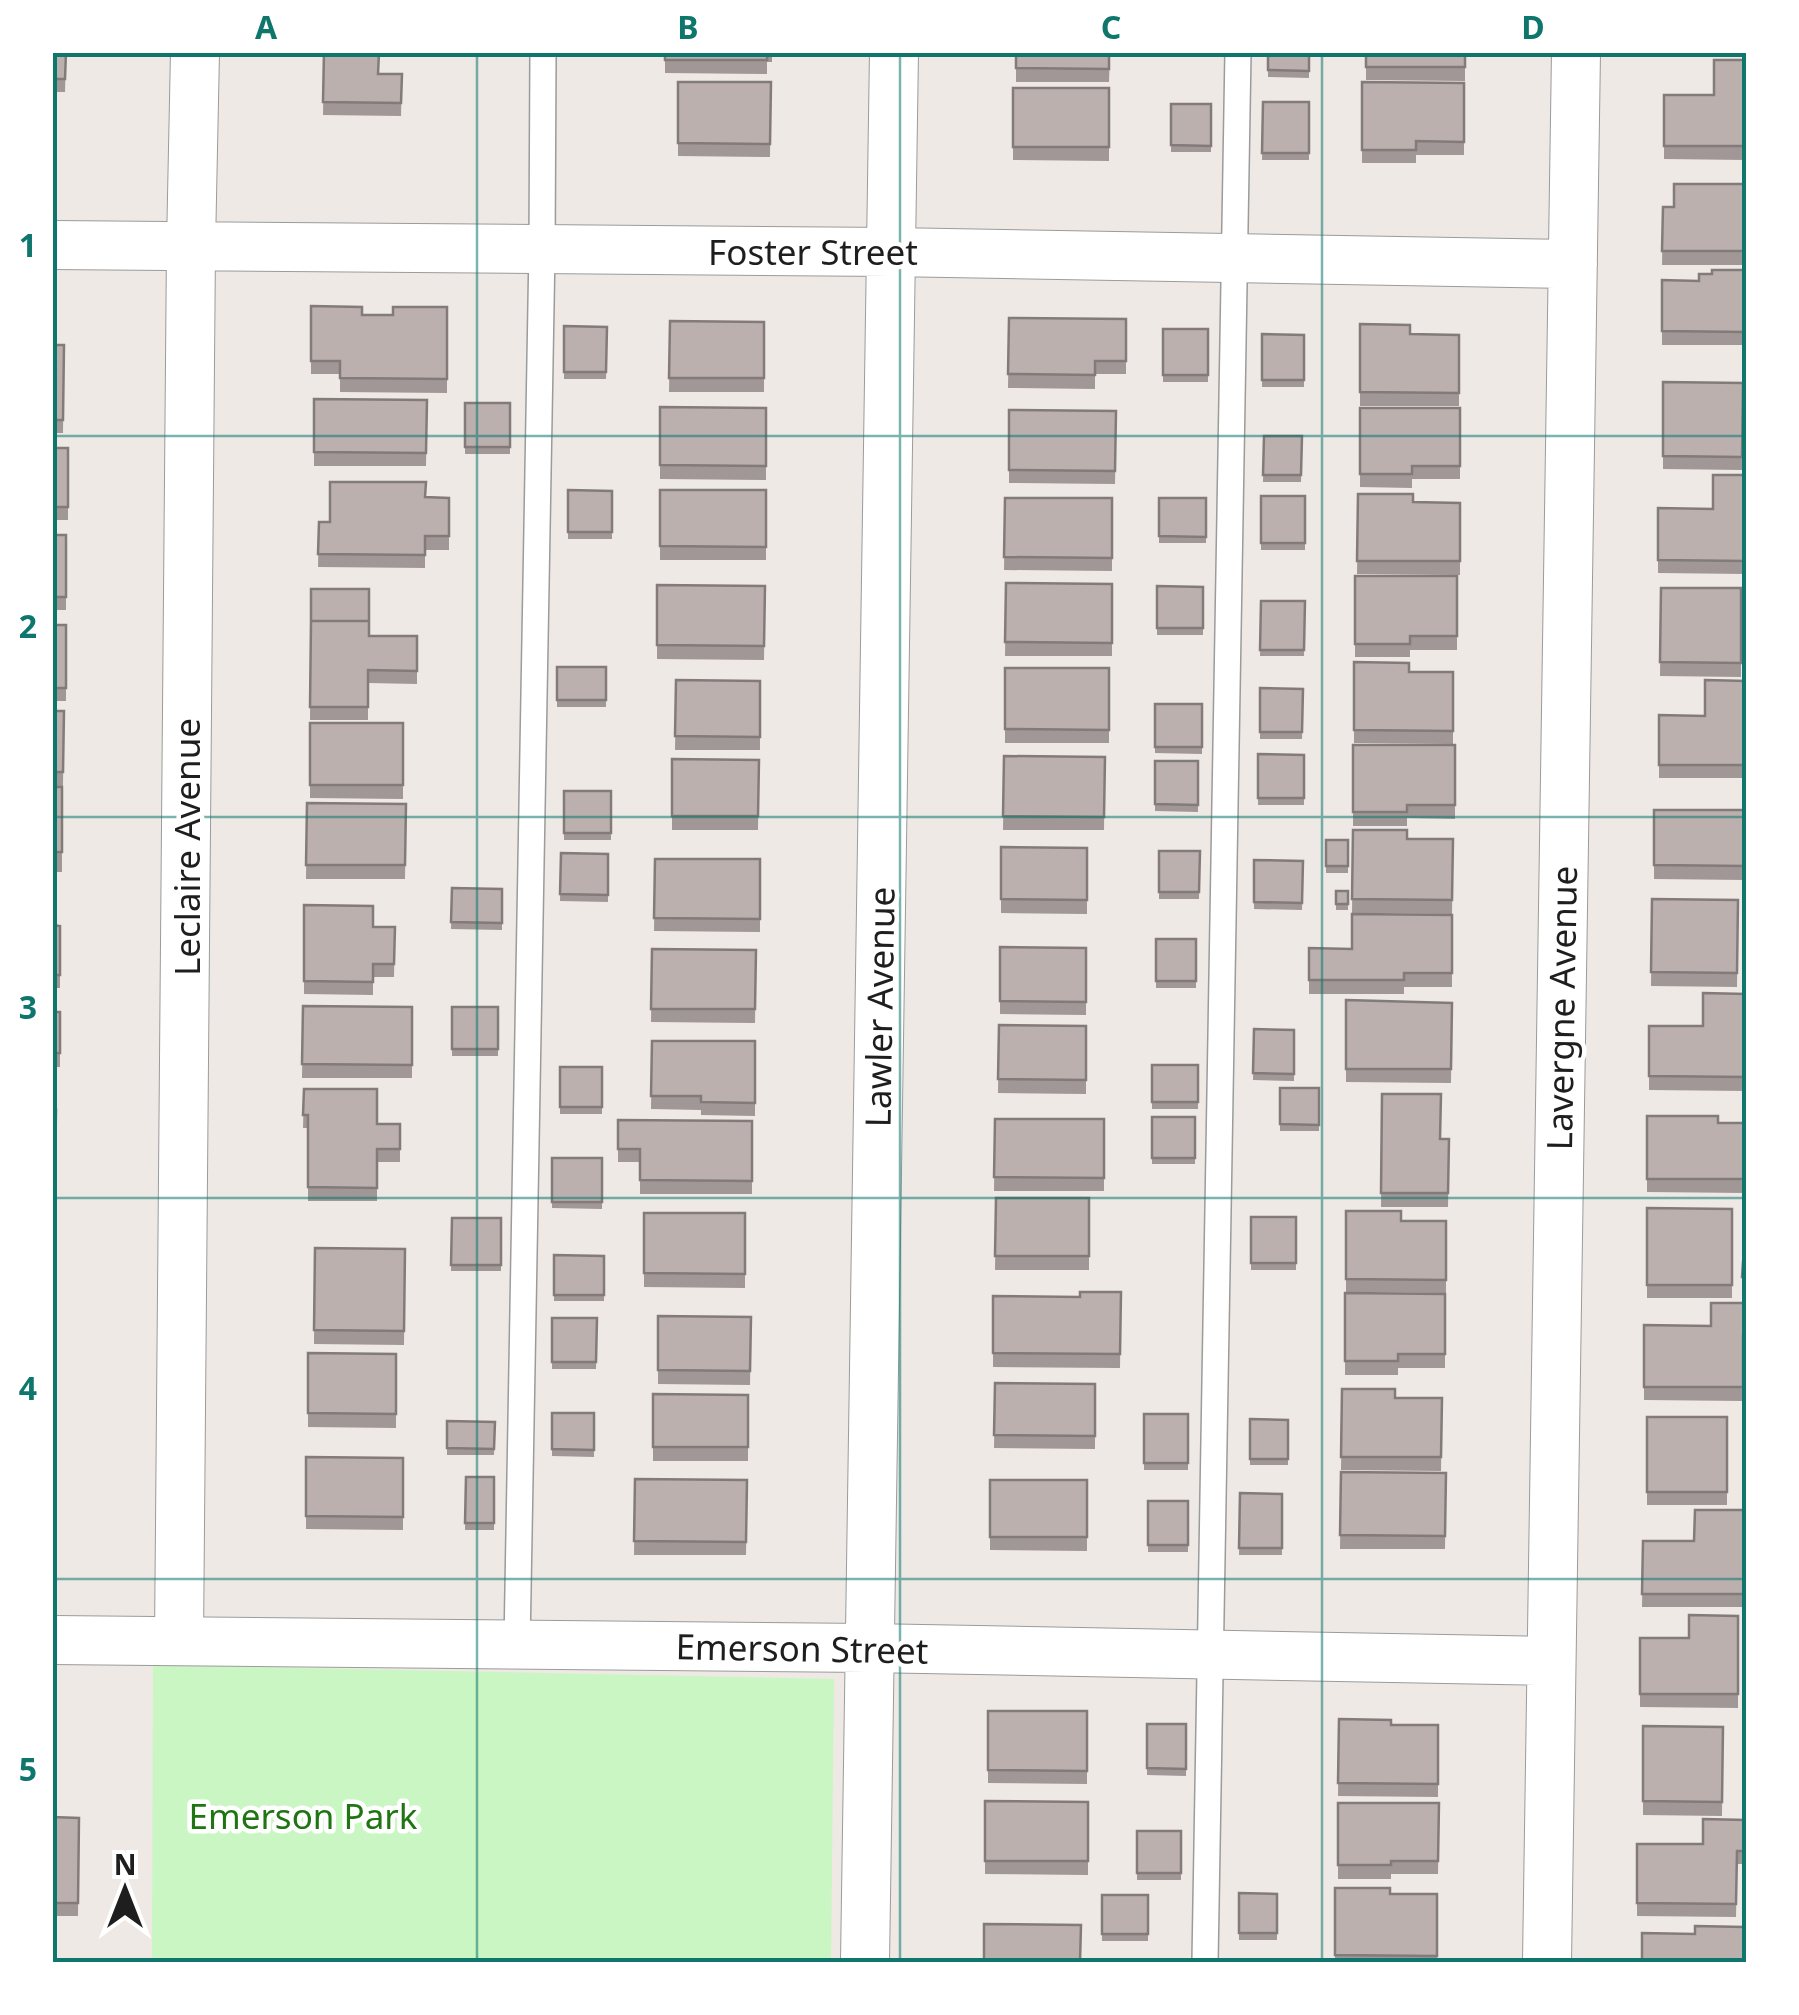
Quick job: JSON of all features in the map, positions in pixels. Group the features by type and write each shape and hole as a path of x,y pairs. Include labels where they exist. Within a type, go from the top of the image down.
{"street":[{"name":"Leclaire Avenue","path":"179,1641 194,52"},
{"name":"Lawler Avenue","path":"865,1962 894,52"},
{"name":"Lavergne Avenue","path":"1547,1962 1576,52"},
{"name":"Foster Street","path":"52,245 891,252 1573,264"},
{"name":"Emerson Street","path":"52,1640 868,1648 1552,1661"}],"lane":[{"path":"517,1645 543,52"},
{"path":"1205,1962 1238,52"}],"green space":[{"name":"Emerson Park","path":"153,1665 834,1679 831,1962 152,1962"}],"building":[{"path":"52,52 66,52 65,79 52,79"},
{"path":"324,52 379,52 378,74 402,74 401,103 323,102"},
{"path":"665,52 767,52 767,60 665,60"},
{"path":"1016,52 1109,52 1109,69 1016,68"},
{"path":"1268,52 1309,52 1309,71 1268,70"},
{"path":"1366,52 1465,52 1465,67 1366,67"},
{"path":"1714,60 1746,60 1746,146 1664,146 1664,95 1714,95"},
{"path":"678,82 771,82 770,144 678,143"},
{"path":"1362,82 1464,83 1464,142 1416,141 1416,150 1362,150"},
{"path":"1013,88 1109,88 1109,147 1013,147"},
{"path":"1263,102 1309,102 1309,153 1262,153"},
{"path":"1171,104 1211,104 1211,146 1171,145"},
{"path":"1674,184 1746,184 1745,251 1662,251 1663,207 1674,207"},
{"path":"1712,270 1746,270 1746,332 1662,331 1662,280 1699,281 1699,274 1712,274"},
{"path":"311,306 362,307 362,315 393,315 393,307 447,307 447,379 340,378 340,361 311,361"},
{"path":"1009,318 1126,319 1126,361 1095,361 1095,375 1008,374"},
{"path":"670,321 764,322 764,378 669,378"},
{"path":"1360,324 1410,325 1410,334 1459,335 1459,393 1360,392"},
{"path":"564,326 607,327 606,372 564,372"},
{"path":"1163,329 1208,329 1208,375 1163,375"},
{"path":"1262,334 1304,335 1304,380 1262,380"},
{"path":"52,345 64,345 63,420 52,420"},
{"path":"1663,382 1743,383 1742,457 1663,456"},
{"path":"314,399 427,400 426,453 314,452"},
{"path":"465,403 510,403 510,447 465,447"},
{"path":"660,407 766,408 766,466 660,465"},
{"path":"1360,408 1460,408 1460,466 1412,466 1412,474 1360,474"},
{"path":"1009,410 1116,411 1115,471 1009,470"},
{"path":"1264,436 1302,436 1301,475 1263,475"},
{"path":"52,448 68,448 68,507 52,507"},
{"path":"1713,475 1746,475 1746,561 1658,560 1658,508 1713,509"},
{"path":"330,482 426,482 425,497 449,498 449,536 425,536 425,555 318,554 319,522 330,522"},
{"path":"568,490 612,491 612,532 568,532"},
{"path":"660,490 766,490 766,547 660,546"},
{"path":"1358,494 1413,494 1413,502 1460,503 1460,561 1357,561"},
{"path":"1261,496 1305,496 1305,543 1261,543"},
{"path":"1005,498 1112,498 1112,558 1004,557"},
{"path":"1159,498 1206,498 1206,537 1159,536"},
{"path":"52,535 66,535 66,597 52,597"},
{"path":"1355,576 1457,576 1457,636 1410,636 1410,644 1355,644"},
{"path":"1006,583 1112,584 1112,643 1005,642"},
{"path":"657,585 765,586 764,646 657,645"},
{"path":"1157,586 1203,587 1203,628 1157,628"},
{"path":"1661,588 1741,588 1741,663 1660,662"},
{"path":"311,589 369,589 369,621 311,621"},
{"path":"1261,601 1305,601 1304,650 1260,650"},
{"path":"311,621 369,621 369,636 417,636 417,671 368,670 368,707 310,707"},
{"path":"52,625 66,625 66,688 52,688"},
{"path":"1354,662 1409,663 1409,672 1453,672 1453,731 1354,730"},
{"path":"557,667 606,667 606,700 557,700"},
{"path":"1005,668 1109,668 1109,730 1005,729"},
{"path":"676,680 760,681 760,737 675,736"},
{"path":"1705,680 1746,681 1746,765 1659,765 1659,715 1705,716"},
{"path":"1260,688 1303,689 1302,732 1260,732"},
{"path":"1155,704 1202,704 1202,747 1155,747"},
{"path":"52,711 64,711 63,772 52,772"},
{"path":"310,723 403,723 403,785 310,785"},
{"path":"1353,745 1455,745 1455,805 1407,805 1407,812 1353,812"},
{"path":"1258,754 1304,755 1304,798 1258,798"},
{"path":"1004,756 1105,757 1104,817 1003,816"},
{"path":"672,759 759,760 758,816 672,816"},
{"path":"1155,761 1198,761 1198,805 1155,804"},
{"path":"52,787 62,787 62,852 52,852"},
{"path":"564,791 611,791 611,833 564,833"},
{"path":"307,803 406,804 405,865 306,865"},
{"path":"1654,810 1746,810 1746,866 1654,865"},
{"path":"1353,830 1407,830 1407,839 1453,839 1452,900 1352,899"},
{"path":"1326,840 1348,840 1348,866 1326,866"},
{"path":"1001,847 1087,848 1087,900 1001,899"},
{"path":"1159,851 1200,851 1199,892 1159,892"},
{"path":"561,853 608,854 608,895 560,894"},
{"path":"655,859 760,859 760,919 654,918"},
{"path":"1254,860 1303,861 1302,903 1254,902"},
{"path":"452,888 502,889 502,923 451,922"},
{"path":"1336,891 1348,891 1348,904 1336,904"},
{"path":"1652,899 1738,900 1737,973 1651,972"},
{"path":"304,905 373,906 373,927 395,927 394,964 373,964 373,982 304,981"},
{"path":"1352,914 1452,915 1452,973 1404,973 1404,980 1309,980 1309,948 1352,949"},
{"path":"52,925 60,926 60,975 52,975"},
{"path":"1156,939 1196,939 1196,981 1156,981"},
{"path":"1000,947 1086,948 1086,1002 1000,1001"},
{"path":"652,949 756,950 755,1009 651,1009"},
{"path":"1703,993 1746,994 1746,1077 1649,1076 1649,1026 1703,1026"},
{"path":"1346,1000 1452,1003 1451,1069 1346,1069"},
{"path":"303,1006 412,1007 412,1065 302,1064"},
{"path":"452,1007 498,1007 498,1049 452,1049"},
{"path":"52,1012 60,1012 60,1053 52,1053"},
{"path":"999,1025 1086,1026 1086,1080 998,1079"},
{"path":"1254,1029 1294,1030 1294,1074 1253,1073"},
{"path":"652,1041 755,1041 755,1103 701,1102 701,1096 651,1096"},
{"path":"1152,1065 1198,1065 1198,1102 1152,1102"},
{"path":"560,1067 602,1067 602,1107 560,1107"},
{"path":"1280,1088 1319,1088 1319,1125 1280,1124"},
{"path":"304,1089 377,1089 377,1124 400,1124 400,1149 377,1149 377,1188 308,1187"},
{"path":"1382,1094 1441,1094 1440,1139 1449,1139 1448,1193 1381,1193"},
{"path":"52,1110 56,1110 55,1163 52,1163"},
{"path":"1647,1116 1718,1116 1718,1123 1746,1123 1746,1179 1647,1179"},
{"path":"1152,1117 1195,1117 1195,1158 1152,1158"},
{"path":"995,1119 1104,1119 1104,1178 994,1177"},
{"path":"618,1120 752,1121 752,1181 640,1180 640,1149 618,1149"},
{"path":"552,1158 602,1158 602,1202 552,1202"},
{"path":"996,1198 1089,1198 1089,1256 995,1256"},
{"path":"1647,1208 1732,1209 1732,1285 1647,1285"},
{"path":"1346,1211 1401,1211 1401,1221 1446,1221 1446,1280 1346,1279"},
{"path":"644,1213 745,1213 745,1274 644,1273"},
{"path":"1251,1217 1296,1217 1296,1263 1251,1263"},
{"path":"452,1218 501,1218 501,1265 451,1265"},
{"path":"315,1248 405,1249 404,1331 314,1330"},
{"path":"554,1255 604,1256 604,1295 554,1295"},
{"path":"1080,1292 1121,1292 1120,1354 993,1353 993,1296 1080,1297"},
{"path":"1345,1293 1445,1294 1445,1354 1398,1354 1398,1361 1345,1361"},
{"path":"1711,1303 1746,1303 1743,1387 1644,1387 1644,1325 1711,1326"},
{"path":"658,1316 751,1317 750,1371 658,1370"},
{"path":"552,1318 597,1318 596,1362 552,1362"},
{"path":"308,1353 396,1354 396,1414 308,1413"},
{"path":"995,1383 1095,1384 1095,1436 994,1435"},
{"path":"54,1386 54,1448 52,1448"},
{"path":"1342,1389 1395,1389 1395,1398 1442,1398 1441,1457 1341,1457"},
{"path":"653,1394 748,1395 748,1447 653,1447"},
{"path":"552,1413 594,1413 594,1450 552,1449"},
{"path":"1144,1414 1188,1414 1188,1463 1144,1463"},
{"path":"1647,1417 1727,1417 1727,1492 1647,1492"},
{"path":"1250,1419 1288,1420 1288,1459 1250,1459"},
{"path":"447,1421 495,1422 494,1449 447,1448"},
{"path":"306,1457 403,1458 403,1517 306,1516"},
{"path":"1341,1472 1446,1473 1445,1536 1340,1535"},
{"path":"466,1477 494,1477 494,1523 465,1523"},
{"path":"635,1479 747,1480 746,1542 634,1541"},
{"path":"990,1480 1087,1480 1087,1537 990,1537"},
{"path":"1240,1493 1282,1494 1282,1548 1239,1548"},
{"path":"1148,1501 1188,1501 1188,1545 1148,1545"},
{"path":"1695,1510 1746,1510 1746,1594 1642,1594 1643,1541 1694,1541"},
{"path":"1689,1615 1738,1616 1738,1694 1640,1694 1640,1638 1689,1638"},
{"path":"988,1711 1087,1711 1087,1771 988,1770"},
{"path":"1339,1719 1438,1725 1438,1784 1338,1783"},
{"path":"1147,1724 1186,1724 1186,1769 1147,1768"},
{"path":"1643,1726 1723,1727 1722,1802 1643,1801"},
{"path":"985,1801 1088,1802 1088,1861 985,1861"},
{"path":"1338,1803 1439,1803 1438,1861 1338,1865"},
{"path":"52,1817 79,1818 78,1903 52,1903"},
{"path":"1703,1819 1746,1820 1746,1851 1737,1851 1736,1904 1637,1903 1637,1844 1703,1844"},
{"path":"1137,1831 1181,1831 1181,1873 1137,1873"},
{"path":"1335,1888 1390,1888 1390,1894 1437,1894 1437,1956 1335,1955"},
{"path":"1239,1893 1277,1894 1277,1933 1239,1933"},
{"path":"1102,1895 1148,1895 1148,1934 1102,1934"},
{"path":"984,1924 1081,1925 1080,1962 984,1962"},
{"path":"1695,1926 1744,1927 1744,1962 1642,1962 1642,1933 1695,1934"}]}
